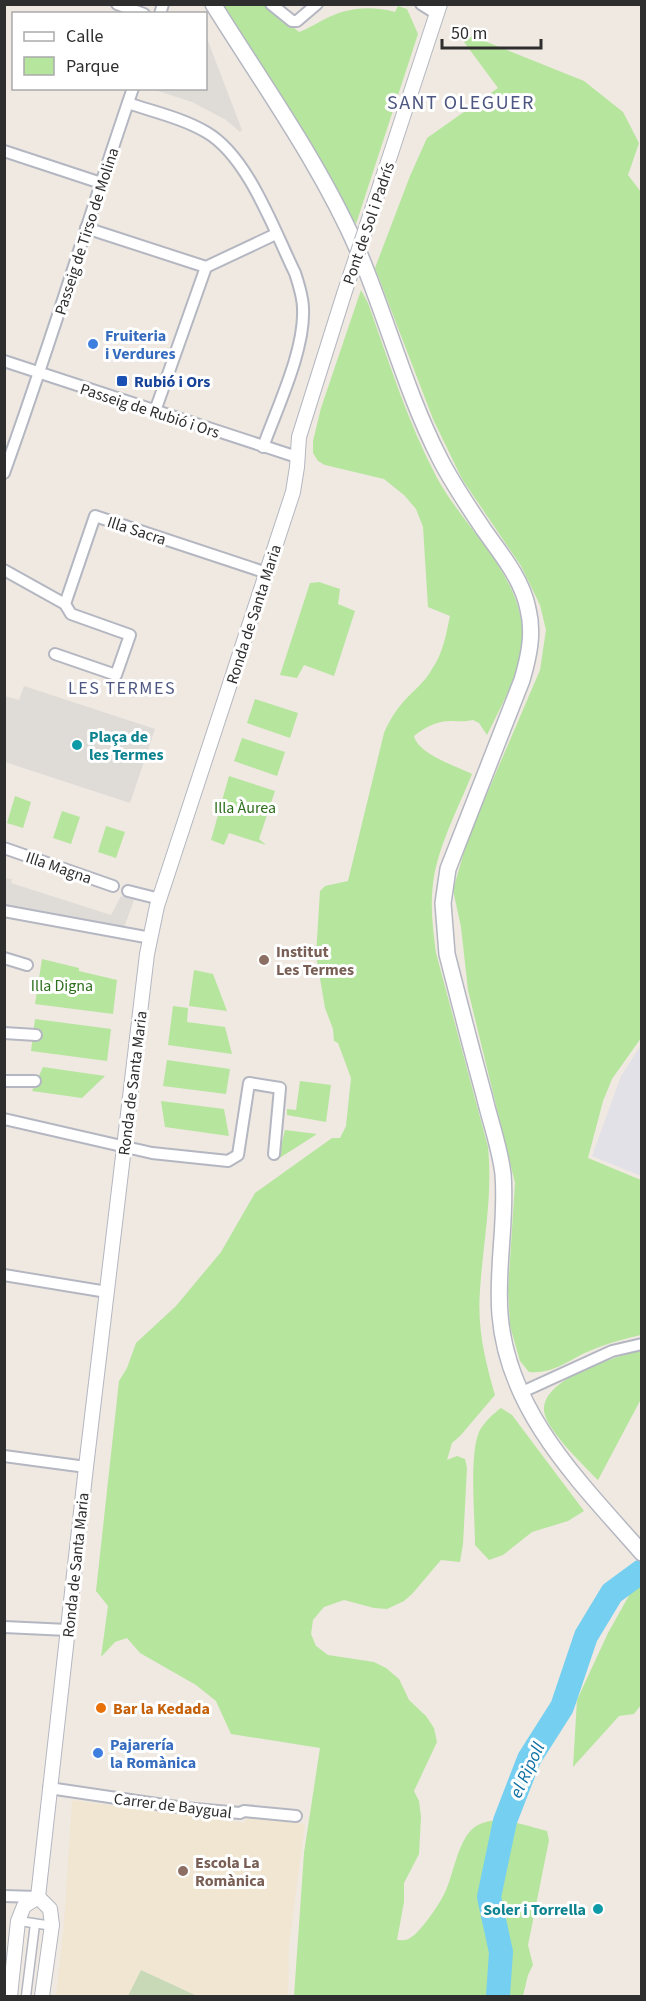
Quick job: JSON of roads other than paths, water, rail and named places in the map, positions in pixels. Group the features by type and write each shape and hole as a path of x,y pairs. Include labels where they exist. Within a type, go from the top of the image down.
{"main road":[{"path":"213,4 303,148 344,221 360,255 417,409 437,455 457,490 514,574 528,608 531,630 529,654 522,680 451,858 445,880 442,903 447,954 503,1173 503,1213 498,1269 499,1315 505,1347 520,1393 540,1430 560,1460 642,1553"}],"street":[{"path":"117,4 139,12"},
{"path":"271,4 292,21 297,21 317,4"},
{"path":"421,4 439,9"},
{"name":"Pont de Sol i Padrís","path":"344,294 439,9"},
{"name":"Passeig de Tirso de Molina","path":"4,473 40,373 132,90"},
{"path":"128,104 177,119 206,132 227,149 244,170 301,291 302,330 295,357 263,447"},
{"path":"4,151 101,183"},
{"path":"86,228 206,267 276,234"},
{"path":"155,411 206,267"},
{"name":"Ronda de Santa Maria","path":"38,1897 86,1467 151,938 160,899 293,492 299,437 344,294"},
{"name":"Passeig de Rubió i Ors","path":"4,361 297,457"},
{"name":"Illa Sacra","path":"65,604 94,516 267,573"},
{"path":"4,570 65,604 71,614 130,635 116,675 54,654"},
{"name":"Illa Magna","path":"4,848 113,886"},
{"path":"128,891 160,899"},
{"path":"4,911 151,938"},
{"path":"4,958 27,965"},
{"path":"4,1033 36,1035"},
{"path":"4,1082 35,1081"},
{"path":"4,1119 152,1153 228,1161 238,1155 249,1083 280,1089 274,1154"},
{"path":"4,1275 107,1292"},
{"path":"520,1393 612,1350 642,1344"},
{"path":"4,1456 86,1467"},
{"path":"4,1627 68,1630"},
{"name":"Carrer de Baygual","path":"50,1788 184,1808 240,1814 244,1811 296,1816"},
{"path":"4,1896 38,1897 50,1909 52,1925 42,1996"},
{"path":"10,1996 18,1922 24,1906 38,1897"},
{"path":"26,1996 30,1923 46,1925"}],"waterway":[{"name":"el Ripoll","path":"498,1996 501,1952 489,1897 505,1821 529,1759 562,1707 586,1636 612,1593 642,1571"}],"place":[{"name":"Fruiteria i Verdures","path":"93,344"},
{"name":"Rubió i Ors","path":"122,381"},
{"name":"Plaça de les Termes","path":"77,745"},
{"name":"Institut Les Termes","path":"264,960"},
{"name":"Bar la Kedada","path":"101,1708"},
{"name":"Pajarería la Romànica","path":"98,1753"},
{"name":"Escola La Romànica","path":"183,1871"},
{"name":"Soler i Torrella","path":"598,1909"}],"district":[{"name":"SANT OLEGUER","path":"461,102"},
{"name":"LES TERMES","path":"122,688"}],"park label":[{"name":"Illa Àurea","path":"245,807"},
{"name":"Illa Digna","path":"62,985"}]}
